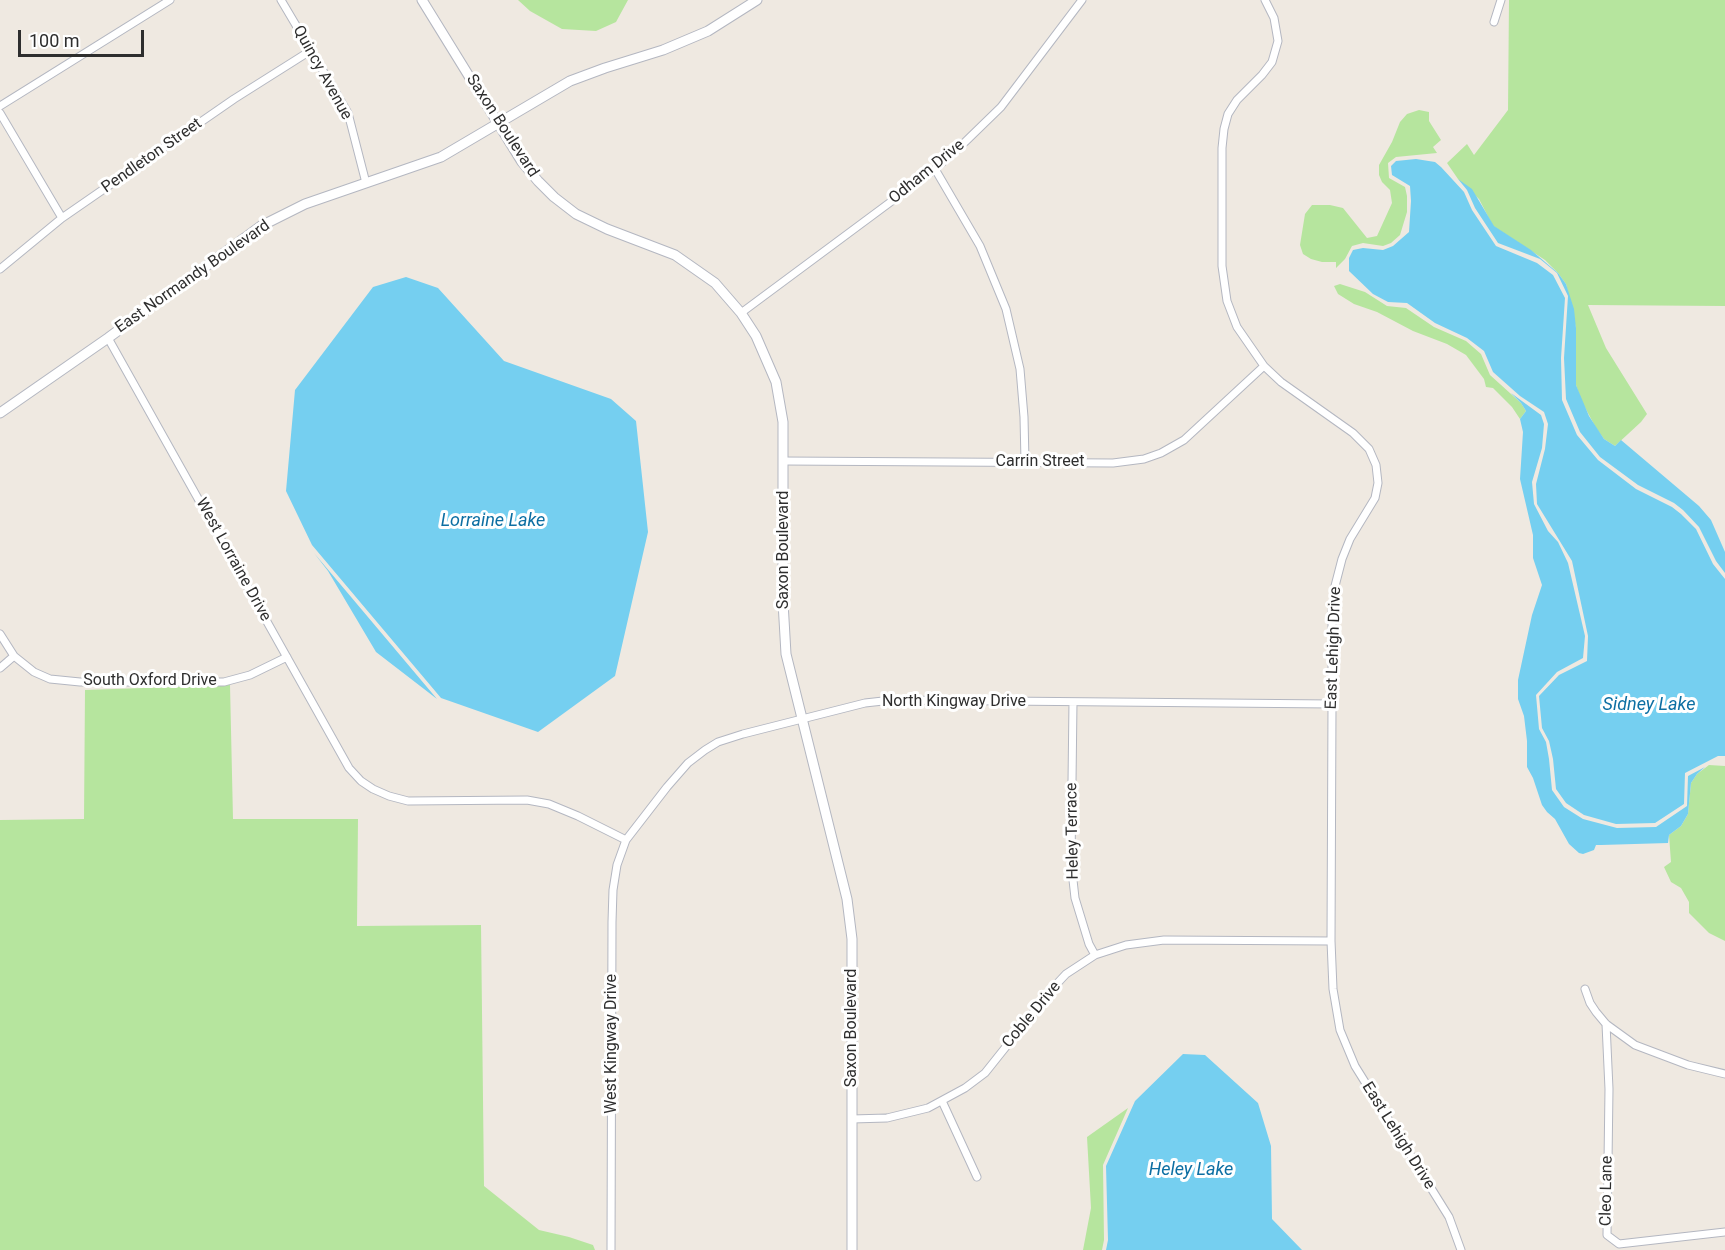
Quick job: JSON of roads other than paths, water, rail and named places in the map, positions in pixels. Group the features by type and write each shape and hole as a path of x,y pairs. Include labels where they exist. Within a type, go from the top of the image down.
{"main road":[{"name":"Saxon Boulevard","path":"422,0 522,162 554,197 576,214 607,229 675,255 715,283 741,313 766,356 776,382 783,422 786,654 847,899 852,939 852,1250"},
{"name":"East Normandy Boulevard","path":"0,413 108,338 261,226 305,204 344,189 441,157 570,81 663,50 699,35 757,0"}],"street":[{"path":"0,106 170,0"},
{"name":"Quincy Avenue","path":"281,0 348,113 366,183"},
{"name":"Odham Drive","path":"741,313 935,169 965,142 1001,107 1082,0"},
{"name":"East Lehigh Drive","path":"1265,0 1274,18 1278,41 1272,62 1237,100 1228,114 1222,148 1222,266 1227,300 1237,327 1264,366 1281,382 1353,433 1369,449 1376,465 1378,483 1375,498 1350,539 1342,559 1335,586 1332,612 1331,941 1333,989 1340,1029 1355,1066 1449,1217 1461,1250"},
{"path":"1494,22 1501,0"},
{"name":"Pendleton Street","path":"0,268 62,218 234,99 310,51"},
{"path":"0,113 62,218"},
{"path":"935,169 980,246 1006,309 1020,369 1025,462"},
{"name":"West Lorraine Drive","path":"108,338 349,768 361,781 389,796 408,801 527,800 549,804 626,840"},
{"name":"Carrin Street","path":"783,461 1113,463 1144,459 1161,453 1184,440 1264,366"},
{"path":"0,634 14,656 0,668"},
{"name":"South Oxford Drive","path":"14,656 34,672 50,679 80,682 224,682 250,675 287,657"},
{"name":"North Kingway Drive","path":"626,840 688,763 718,742 865,703 892,700 1332,704"},
{"name":"Heley Terrace","path":"1073,702 1071,862 1075,898 1089,944 1095,955"},
{"name":"West Kingway Drive","path":"611,1250 613,890 617,865 626,840"},
{"name":"Coble Drive","path":"852,1119 887,1118 928,1108 965,1088 985,1073 1066,974 1095,955 1126,945 1164,940 1331,941"},
{"path":"1585,989 1590,1003 1606,1024 1635,1045 1688,1065 1725,1074"},
{"name":"Cleo Lane","path":"1606,1024 1609,1089 1607,1235 1619,1244 1725,1232"},
{"path":"942,1101 977,1177"}],"water":[{"name":"Sidney Lake","path":"1416,159 1435,162 1464,192 1472,210 1496,246 1537,263 1553,275 1565,298 1561,358 1562,400 1577,435 1598,460 1636,489 1681,514 1696,529 1713,564 1725,579 1725,756 1718,756 1685,773 1684,804 1655,823 1616,824 1584,815 1566,803 1556,789 1549,741 1542,728 1539,696 1559,675 1587,661 1588,636 1572,561 1537,504 1536,484 1545,449 1548,424 1544,412 1520,396 1493,372 1484,351 1467,338 1435,323 1407,303 1388,302 1373,294 1349,271 1349,258 1353,250 1363,248 1383,250 1393,246 1409,232 1410,186 1392,175 1391,166 1396,161"},
{"path":"1458,179 1472,189 1494,226 1531,250 1558,273 1566,284 1574,309 1576,328 1576,385 1589,416 1604,439 1615,446 1621,440 1699,506 1711,520 1725,552 1725,573 1716,561 1699,527 1683,510 1638,485 1600,457 1580,432 1566,399 1564,358 1568,296 1557,273 1540,259 1498,243 1475,208 1467,190"},
{"name":"Lorraine Lake","path":"406,277 438,288 504,361 611,399 636,421 648,532 615,676 538,732 441,698 312,545 286,491 295,390 373,287"},
{"path":"1511,393 1541,415 1544,424 1542,448 1532,482 1534,504 1548,531 1558,542 1568,563 1585,636 1583,658 1557,672 1536,695 1539,729 1546,742 1552,790 1564,807 1583,819 1617,828 1656,827 1687,806 1688,776 1705,767 1691,783 1688,814 1681,826 1669,835 1668,843 1596,845 1594,850 1579,853 1569,844 1555,819 1542,805 1527,767 1527,741 1524,716 1518,699 1518,680 1532,615 1542,585 1533,558 1533,535 1520,479 1523,432 1520,419 1526,411"},
{"path":"314,553 437,699 376,652 328,571"},
{"name":"Heley Lake","path":"1183,1054 1205,1055 1258,1103 1271,1146 1272,1219 1302,1250 1106,1250 1108,1240 1106,1166 1135,1101"}]}
